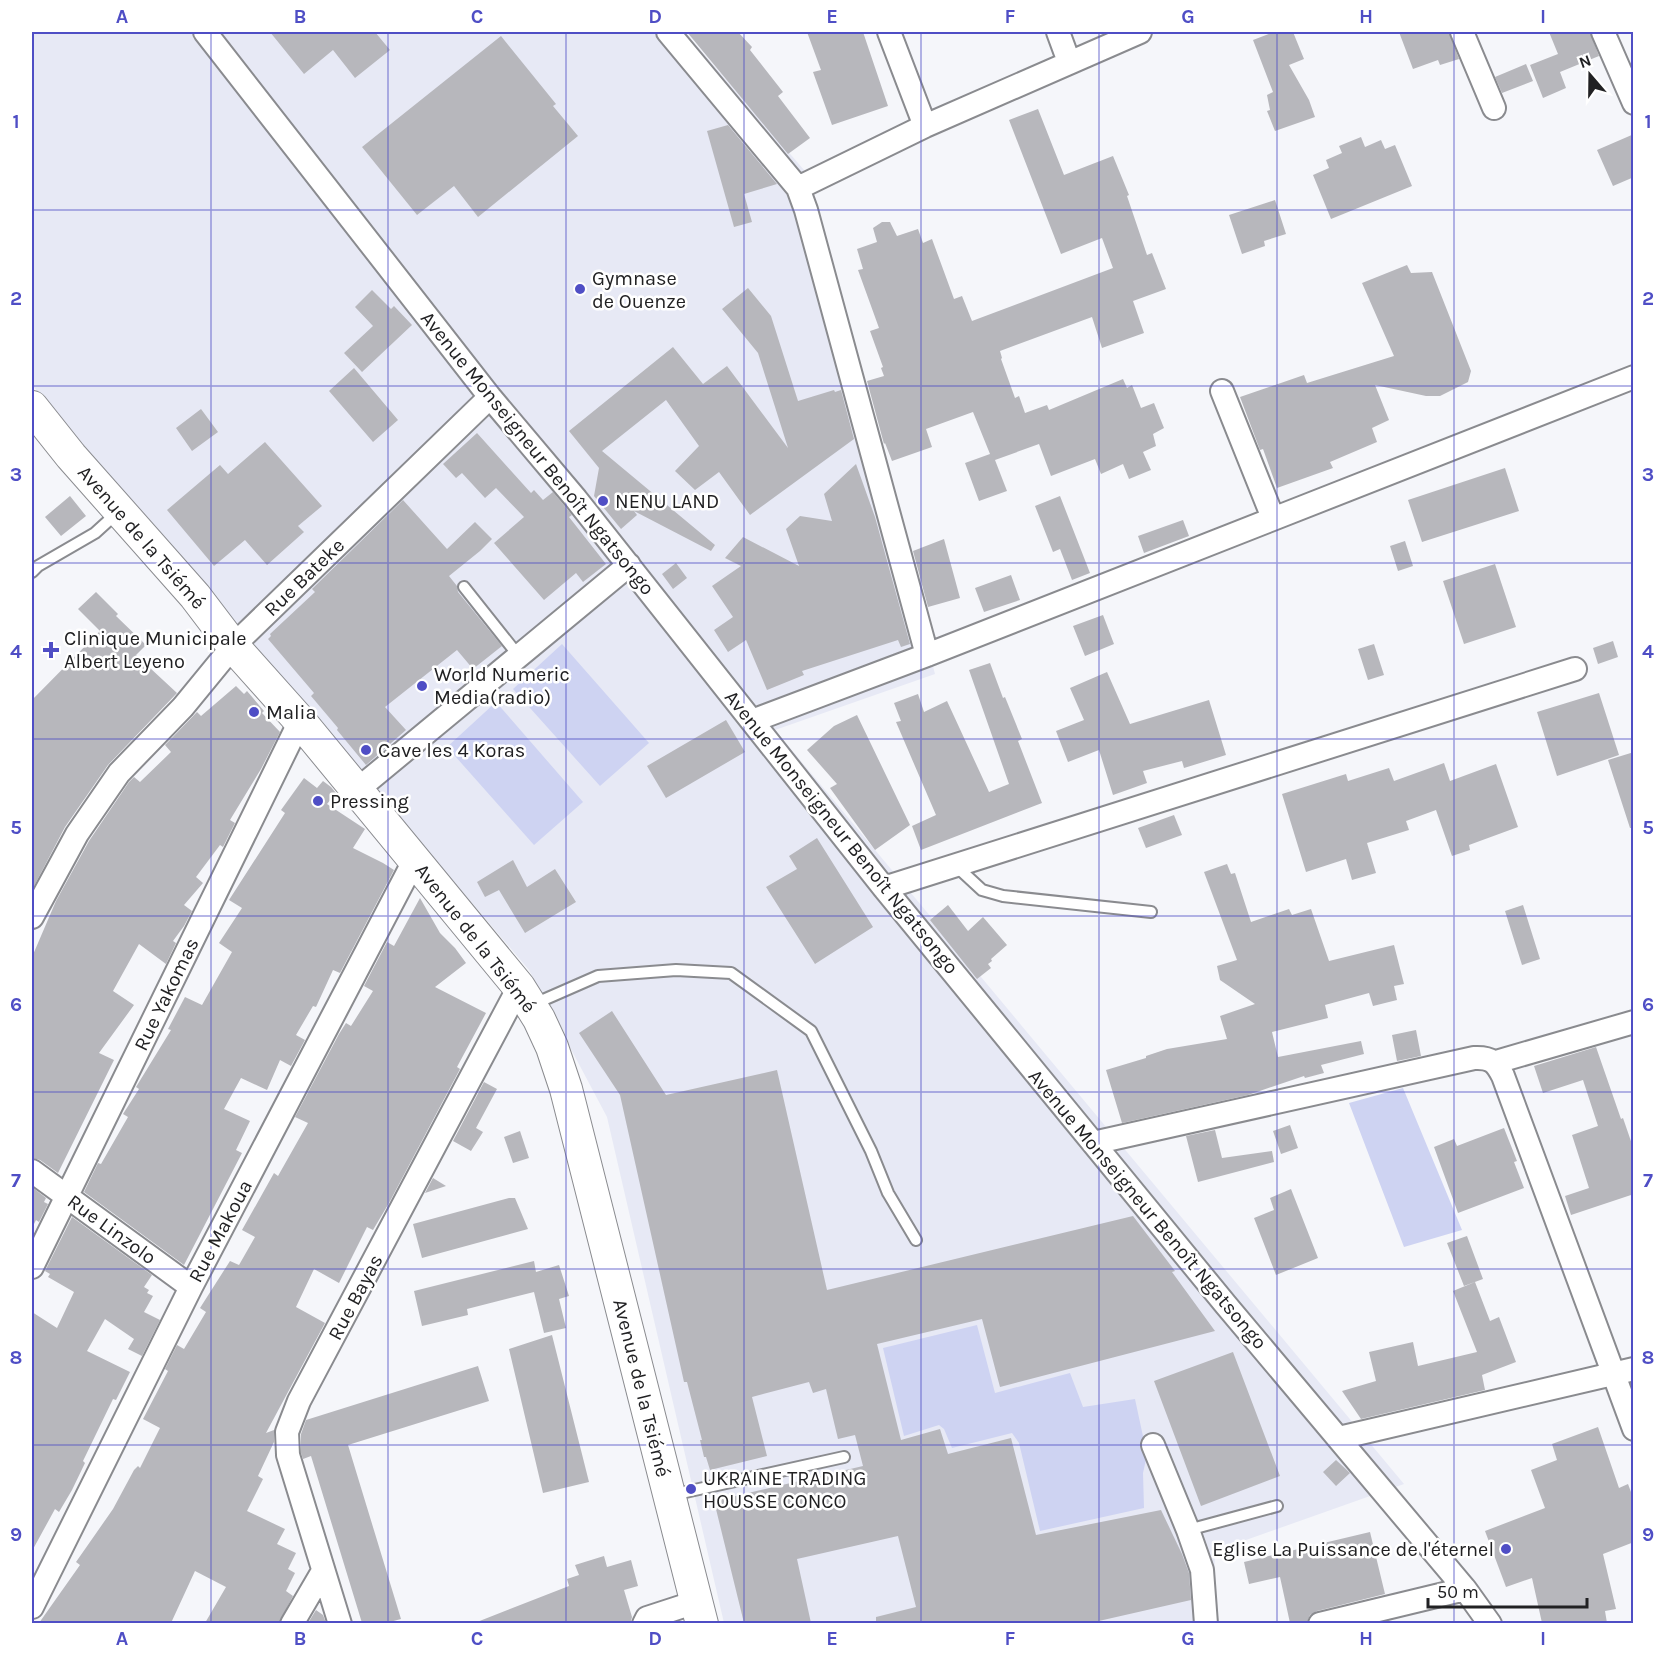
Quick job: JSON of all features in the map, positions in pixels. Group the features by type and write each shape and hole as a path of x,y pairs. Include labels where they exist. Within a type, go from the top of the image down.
{"main road":[{"name":"Avenue de la Tsiémé","path":"32,407 195,596 233,646 300,721 525,996 552,1047 566,1089 699,1612"}],"street":[{"name":"Avenue Monseigneur Benoît Ngatsongo","path":"206,32 490,397 629,565 884,888 1226,1305 1465,1589 1490,1623"},
{"path":"668,32 798,188 806,210 927,655"},
{"path":"889,32 925,126"},
{"path":"1058,32 1069,62"},
{"path":"798,188 925,126 1140,32"},
{"path":"1462,32 1494,108"},
{"path":"1603,32 1634,103"},
{"path":"752,721 927,655 1634,377"},
{"path":"1222,391 1273,518"},
{"name":"Rue Bateke","path":"32,917 78,834 119,773 183,707 233,646 490,397"},
{"path":"357,790 629,565"},
{"path":"884,888 1575,669"},
{"name":"Rue Yakomas","path":"32,1267 300,721"},
{"name":"Rue Makoua","path":"32,1607 191,1287 415,859"},
{"name":"Rue Bayas","path":"340,1623 288,1455 287,1431 299,1401 525,996"},
{"path":"1093,1143 1474,1058 1486,1058 1496,1062 1634,1022"},
{"path":"1496,1062 1623,1371 1634,1429"},
{"name":"Rue Linzolo","path":"32,1172 191,1287"},
{"path":"1339,1438 1623,1371"},
{"path":"1153,1445 1202,1570 1206,1623"},
{"path":"292,1623 323,1571"},
{"path":"1320,1623 1465,1589"},
{"path":"640,1622 699,1612"}],"lane":[{"path":"32,572 38,566 95,533 120,510"},
{"path":"464,587 518,655"},
{"path":"954,865 982,890 1003,896 1151,912"},
{"path":"525,996 598,976 676,970 731,973 811,1031 871,1151 888,1193 916,1240"},
{"path":"669,1496 844,1457"},
{"path":"1188,1530 1277,1506"}],"shaded area":[{"path":"32,32 685,32 804,170 935,674 775,730 1404,1484 1215,1551 1213,1623 724,1623 607,1117 529,970 32,385"},
{"path":"562,644 649,743 600,786 513,689"},
{"path":"496,702 583,802 534,845 447,747"},
{"path":"1403,1088 1462,1230 1404,1247 1349,1103"},
{"path":"977,1325 995,1393 1070,1373 1083,1407 1135,1399 1147,1455 1143,1473 1144,1508 1040,1531 1019,1443 1012,1433 952,1448 944,1429 939,1425 904,1436 883,1348"}],"building":[{"path":"270,32 375,32 390,50 355,78 333,50 304,74"},
{"path":"687,32 738,32 752,47 750,50 783,92 778,96 810,138 788,154"},
{"path":"807,32 863,32 888,106 832,125 813,72 821,70"},
{"path":"1274,32 1293,32 1304,59 1289,65 1309,100 1315,117 1275,131 1267,111 1270,110 1267,95 1273,92 1253,40"},
{"path":"1399,32 1449,32 1459,59 1440,65 1438,60 1413,69"},
{"path":"1549,32 1590,32 1599,56 1560,72 1566,88 1543,98 1530,65 1558,54"},
{"path":"501,36 556,104 553,106 578,136 478,217 454,186 417,215 362,147"},
{"path":"1526,64 1533,81 1502,93 1495,77"},
{"path":"1038,109 1064,175 1113,156 1129,195 1127,196 1147,255 1152,253 1166,289 1133,301 1144,333 1102,348 1092,317 1000,351 1015,398 1019,396 1025,413 1047,405 1049,410 1123,379 1127,388 1132,385 1141,408 1154,403 1164,428 1153,434 1156,446 1143,452 1151,470 1129,479 1123,464 1101,474 1095,459 1051,476 1039,444 995,460 1007,491 979,501 965,463 990,454 973,412 926,429 932,447 892,461 884,444 867,381 884,376 870,331 879,328 858,270 863,269 857,249 877,242 873,228 882,222 890,222 897,236 918,229 923,243 932,239 954,299 962,296 972,321 1113,268 1102,238 1061,254 1009,120"},
{"path":"728,125 777,184 744,194 752,222 734,227 707,131"},
{"path":"1634,134 1634,177 1613,186 1597,150"},
{"path":"1361,137 1365,147 1381,140 1385,149 1395,145 1412,186 1331,219 1313,175 1329,168 1326,160 1342,153 1339,146"},
{"path":"1275,200 1286,234 1264,241 1265,246 1242,254 1229,215"},
{"path":"1407,265 1411,273 1432,272 1471,371 1468,382 1440,396 1426,396 1375,385 1389,420 1372,428 1377,442 1330,462 1333,468 1277,488 1240,397 1304,375 1307,383 1394,356 1362,283"},
{"path":"748,288 771,316 798,401 841,390 854,439 750,515 719,472 695,490 675,471 699,446 666,400 602,451 715,545 711,551 634,511 637,515 621,529 594,496 599,468 569,431 673,347 703,384 727,366 788,448 758,353 722,309"},
{"path":"372,290 391,309 394,306 412,325 362,372 344,353 373,326 355,307"},
{"path":"354,368 398,420 373,442 329,391"},
{"path":"201,409 218,432 192,451 176,428"},
{"path":"477,433 531,493 534,490 543,500 553,492 572,515 569,517 606,564 583,582 576,573 544,600 494,543 524,517 496,488 485,498 462,473 456,478 443,464"},
{"path":"265,442 322,506 298,526 304,532 267,565 245,540 214,566 167,510 220,465 228,474"},
{"path":"856,464 875,517 910,644 901,647 898,640 802,671 804,675 767,690 746,640 728,652 714,630 733,617 712,586 741,566 725,558 743,537 799,566 786,529 800,516 832,521 824,494"},
{"path":"1505,468 1519,511 1422,542 1408,500"},
{"path":"70,496 86,516 61,536 45,517"},
{"path":"1060,496 1090,573 1072,580 1060,549 1053,552 1035,506"},
{"path":"403,500 447,549 475,522 492,539 449,576 457,586 458,592 502,646 473,669 457,650 385,707 406,730 366,765 311,696 314,693 268,639 270,634 315,592 312,589"},
{"path":"1183,520 1189,536 1144,553 1138,536"},
{"path":"944,539 960,598 928,607 913,551"},
{"path":"1405,541 1413,566 1398,571 1390,546"},
{"path":"676,563 687,578 673,589 662,574"},
{"path":"1495,564 1516,627 1464,644 1443,581"},
{"path":"1011,575 1020,600 984,612 975,588"},
{"path":"96,592 118,614 116,616 146,645 136,655 177,693 108,765 65,827 32,890 32,700 100,631 78,609"},
{"path":"1103,615 1114,644 1085,656 1073,626"},
{"path":"1613,641 1618,657 1598,664 1593,648"},
{"path":"1374,644 1384,675 1368,680 1358,649"},
{"path":"990,663 1022,739 1018,741 1042,803 921,850 912,826 936,815 896,722 901,721 894,703 918,694 924,712 947,701 989,792 1009,784 969,670"},
{"path":"1107,672 1130,724 1209,700 1226,755 1184,768 1182,761 1143,771 1147,783 1113,795 1099,750 1068,762 1056,731 1084,720 1070,688"},
{"path":"236,686 244,694 247,691 264,711 262,713 280,732 230,820 235,823 223,847 220,845 196,877 203,883 184,905 192,911 173,941 176,943 166,964 139,944 113,991 134,1005 99,1053 114,1060 58,1173 40,1160 32,1158 32,957 56,901 89,841 129,782 134,777 140,782 171,752 165,745 197,712 201,716"},
{"path":"1599,693 1619,755 1557,776 1537,712"},
{"path":"857,715 910,825 875,850 830,788 837,784 807,750 834,726"},
{"path":"726,720 745,752 666,798 647,766"},
{"path":"1634,752 1634,828 1630,828 1608,760"},
{"path":"1444,763 1450,781 1496,764 1518,827 1469,845 1470,850 1452,856 1436,810 1406,821 1409,830 1367,843 1376,873 1352,880 1346,859 1306,872 1282,794 1346,774 1348,781 1389,768 1394,781"},
{"path":"304,778 317,788 323,781 331,787 336,793 327,804 365,829 353,848 394,870 340,973 333,970 316,1007 313,1006 296,1035 305,1040 291,1066 280,1060 267,1090 241,1078 224,1109 250,1121 236,1150 242,1153 184,1265 84,1192 98,1163 101,1164 128,1117 123,1114 139,1089 136,1087 171,1030 168,1029 185,997 202,1005 232,952 219,943 242,908 229,900 285,813 281,810"},
{"path":"1174,815 1182,835 1146,848 1138,828"},
{"path":"817,838 873,927 815,964 766,887 797,869 789,856"},
{"path":"513,860 527,887 555,869 576,902 525,933 499,890 485,897 477,882"},
{"path":"1227,864 1231,874 1235,873 1251,922 1289,909 1292,915 1311,909 1329,961 1394,945 1404,984 1394,986 1397,1000 1373,1006 1369,993 1325,1005 1328,1018 1272,1032 1278,1057 1361,1041 1364,1054 1321,1065 1324,1073 1305,1078 1304,1076 1248,1095 1122,1123 1106,1070 1167,1049 1227,1039 1220,1016 1255,1004 1220,980 1217,966 1237,960 1204,872"},
{"path":"420,898 440,933 466,963 435,987 486,1013 457,1067 460,1069 389,1203 373,1230 367,1227 339,1283 314,1269 296,1307 325,1323 266,1433 274,1430 274,1442 258,1476 263,1479 247,1511 285,1529 277,1544 296,1553 288,1569 295,1573 286,1591 293,1596 279,1623 205,1623 226,1587 195,1571 171,1623 39,1623 80,1565 76,1562 113,1509 134,1470 138,1466 140,1468 160,1428 143,1419 168,1371 165,1369 177,1345 184,1349 206,1312 200,1308 230,1261 239,1265 255,1237 242,1230 274,1173 278,1176 308,1123 295,1117 339,1034 346,1023 351,1026 373,991 364,986 387,942 394,946"},
{"path":"948,905 968,931 983,917 1007,945 991,959 992,961 988,964 991,968 977,979 930,920"},
{"path":"1523,905 1540,959 1522,965 1505,911"},
{"path":"612,1011 666,1095 777,1070 827,1290 1133,1216 1175,1271 1172,1272 1215,1331 1000,1387 982,1319 877,1344 901,1440 940,1429 948,1454 1011,1438 1036,1535 1161,1510 1189,1573 1191,1600 1090,1623 876,1623 876,1617 916,1607 898,1536 797,1559 811,1623 744,1623 714,1501 863,1466 855,1435 838,1439 826,1389 813,1393 809,1382 752,1397 767,1456 710,1470 706,1457 704,1457 700,1440 702,1440 687,1382 684,1382 620,1095 579,1033"},
{"path":"1416,1030 1421,1056 1397,1061 1392,1035"},
{"path":"1596,1047 1634,1150 1634,1194 1571,1215 1565,1196 1589,1188 1572,1135 1598,1126 1583,1080 1543,1093 1534,1066"},
{"path":"484,1082 497,1089 476,1128 483,1132 471,1151 453,1141"},
{"path":"1290,1125 1298,1148 1281,1154 1273,1131"},
{"path":"1504,1128 1517,1161 1514,1162 1524,1188 1458,1213 1434,1147 1454,1139 1457,1146"},
{"path":"1215,1130 1222,1158 1272,1151 1274,1162 1198,1182 1186,1136"},
{"path":"520,1131 529,1158 513,1163 504,1137"},
{"path":"433,1178 446,1186 425,1193"},
{"path":"32,1187 46,1198 44,1202 48,1204 39,1222 36,1220 32,1228"},
{"path":"1291,1189 1318,1258 1276,1275 1254,1218 1274,1210 1270,1198"},
{"path":"515,1198 528,1229 422,1258 413,1224"},
{"path":"72,1217 152,1275 144,1287 149,1290 147,1293 153,1296 144,1312 160,1320 142,1356 128,1349 134,1339 105,1319 87,1351 130,1372 116,1400 113,1399 83,1461 85,1463 72,1490 59,1512 55,1509 32,1551 32,1312 57,1328 74,1292 48,1277 50,1274 45,1271"},
{"path":"1467,1236 1483,1279 1464,1286 1447,1243"},
{"path":"534,1261 536,1272 559,1265 569,1296 559,1299 566,1328 544,1333 534,1292 467,1309 468,1315 422,1326 414,1291"},
{"path":"1475,1282 1490,1321 1499,1317 1516,1362 1482,1375 1485,1390 1361,1419 1342,1391 1376,1381 1369,1352 1413,1342 1418,1366 1477,1352 1453,1291"},
{"path":"552,1335 589,1482 543,1493 509,1349"},
{"path":"1233,1352 1280,1476 1201,1506 1154,1381"},
{"path":"478,1366 489,1401 348,1445 401,1619 386,1623 362,1623 311,1456 303,1459 301,1453 301,1434 306,1420"},
{"path":"1598,1427 1619,1488 1628,1484 1634,1500 1634,1542 1603,1554 1616,1609 1605,1611 1607,1623 1542,1623 1532,1578 1506,1587 1485,1531 1545,1508 1531,1470 1557,1460 1552,1444"},
{"path":"1336,1460 1350,1473 1336,1486 1323,1472"},
{"path":"1370,1532 1385,1594 1317,1611 1310,1615 1307,1623 1290,1623 1280,1577 1249,1584 1244,1562"},
{"path":"604,1556 607,1567 631,1560 638,1586 624,1590 632,1617 631,1621 623,1623 477,1623 569,1586 567,1579 579,1575 575,1565"},
{"path":"316,1610 323,1615 326,1623 308,1623"}],"place":[{"name":"Gymnase de Ouenze","path":"580,289"},
{"name":"NENU LAND","path":"603,501"},
{"name":"Clinique Municipale Albert Leyeno","path":"51,650"},
{"name":"World Numeric Media(radio)","path":"422,686"},
{"name":"Malia","path":"254,712"},
{"name":"Cave les 4 Koras","path":"366,750"},
{"name":"Pressing","path":"318,801"},
{"name":"UKRAINE TRADING HOUSSE CONCO","path":"691,1489"},
{"name":"Eglise La Puissance de l'éternel","path":"1506,1549"}]}
